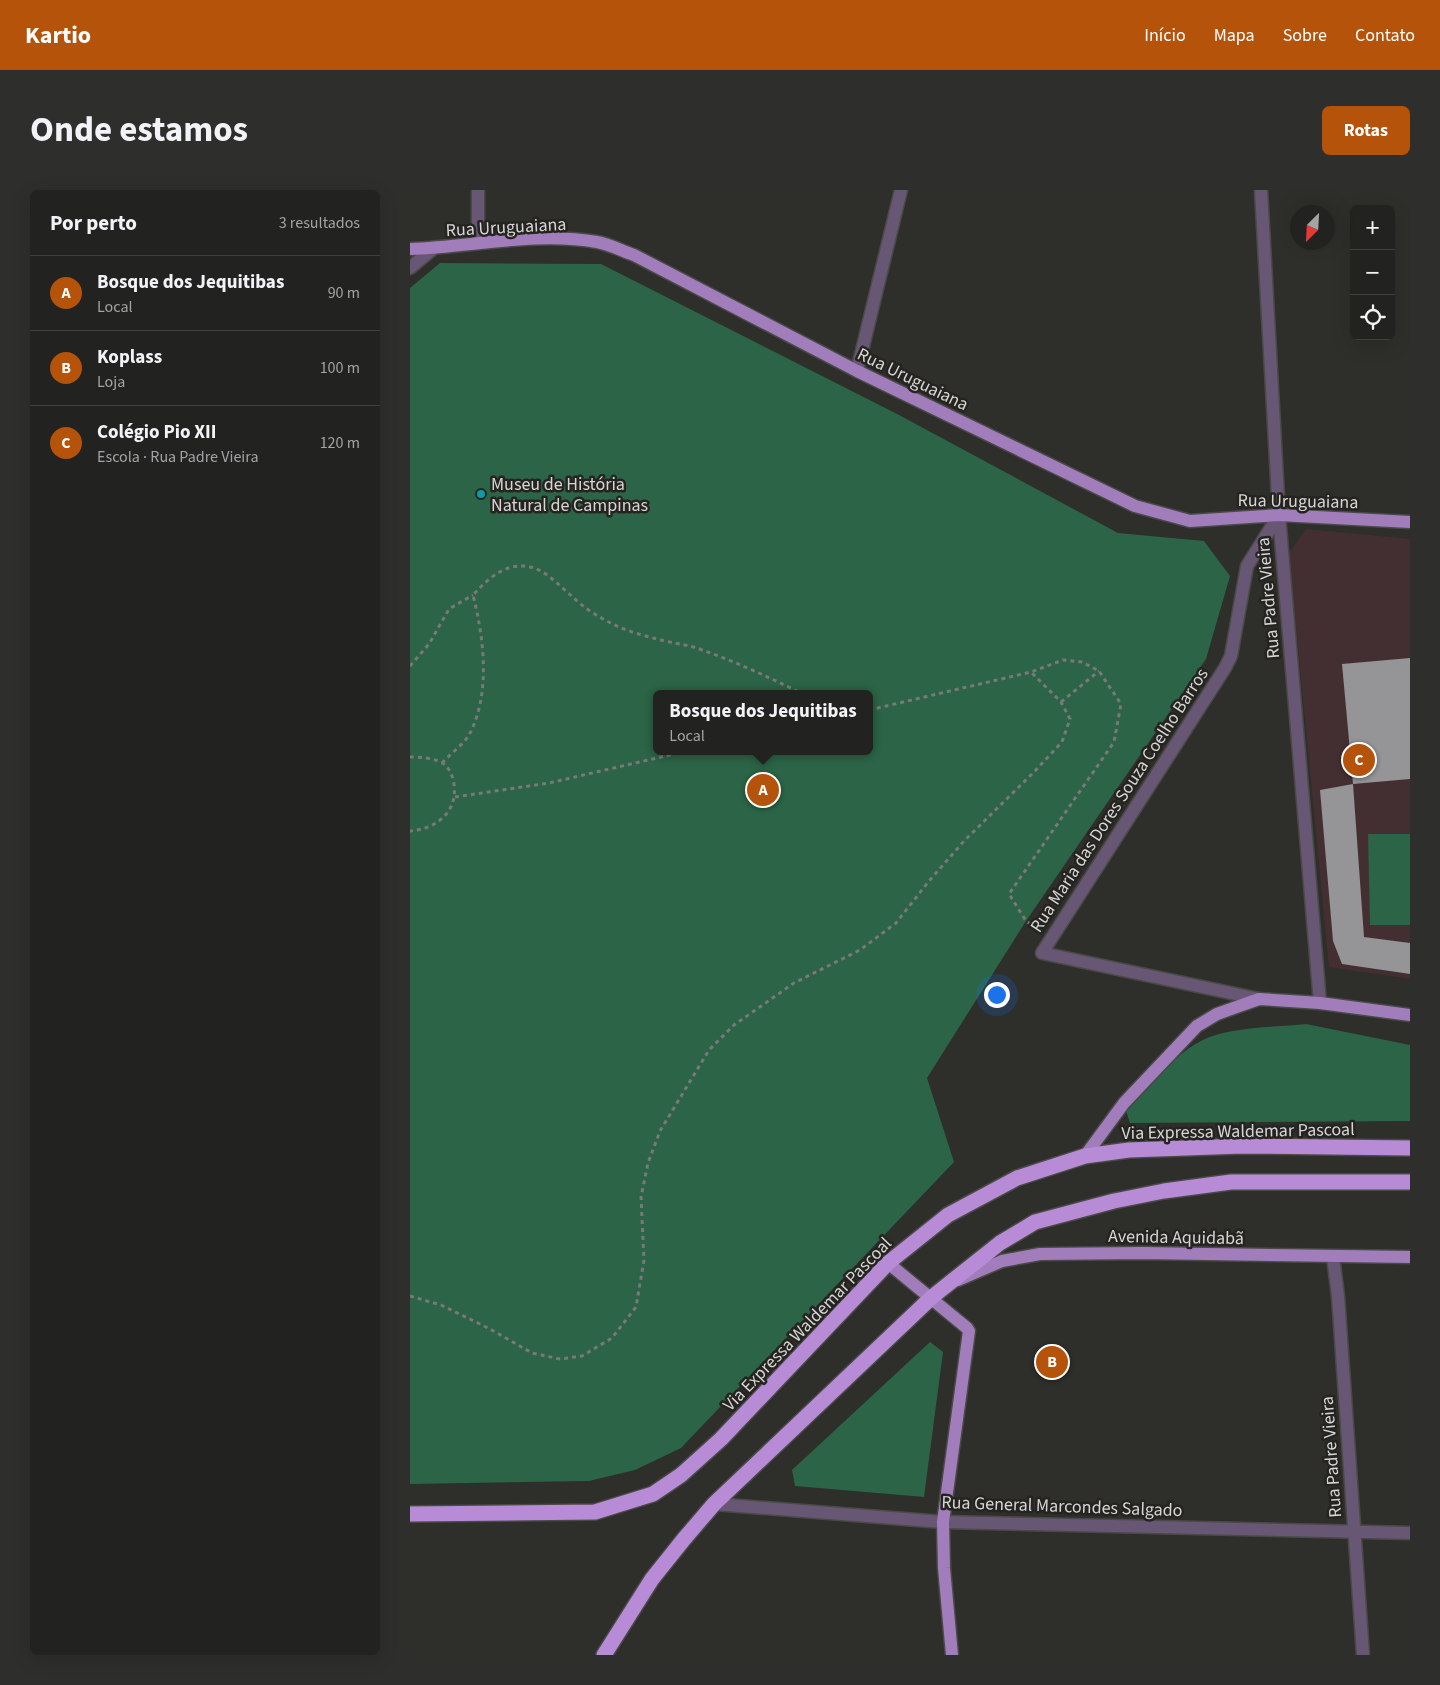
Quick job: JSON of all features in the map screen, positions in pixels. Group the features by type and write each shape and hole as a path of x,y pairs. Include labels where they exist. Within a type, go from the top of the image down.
{"highway":[{"name":"Via Expressa Waldemar Pascoal","path":"410,1514 595,1512 653,1494 681,1475 721,1439 888,1263 948,1215 1017,1178 1085,1156 1129,1150 1243,1146 1410,1148"},
{"path":"604,1655 652,1579 714,1504 932,1297 1000,1243 1035,1222 1114,1201 1164,1191 1231,1182 1410,1182"}],"main road":[{"name":"Rua Uruguaiana","path":"410,249 478,242 552,238 599,242 634,255 857,372 1134,506 1190,521 1279,515 1410,522"},
{"path":"1085,1156 1124,1103 1197,1026 1217,1014 1259,999 1320,1003 1410,1015"},
{"name":"Avenida Aquidabã","path":"947,1285 1002,1261 1040,1254 1142,1253 1410,1257"},
{"path":"888,1263 932,1297 968,1328 969,1332 943,1522 944,1568 952,1655"}],"street":[{"path":"478,190 478,242"},
{"path":"857,372 901,190"},
{"name":"Rua Padre Vieira","path":"1261,190 1279,515 1320,1003"},
{"path":"410,268 434,248"},
{"name":"Rua Maria das Dores Souza Coelho Barros","path":"1259,999 1042,953 1225,668 1231,656 1247,566 1279,515"},
{"name":"Rua Padre Vieira","path":"1333,1257 1338,1296 1364,1655"},
{"name":"Rua General Marcondes Salgado","path":"714,1504 943,1522 1410,1533"}],"path":[{"path":"410,666 429,644 449,609 473,595 484,583 505,568 524,566 532,567 552,579 589,610 618,627 702,649 794,690"},
{"path":"442,763 468,736 479,706 484,674 484,656 473,595"},
{"path":"873,709 1031,672 1063,660 1082,662 1099,671 1121,704 1114,742 1009,894 1026,921"},
{"path":"1061,702 1099,671"},
{"path":"410,1296 441,1305 490,1329 532,1353 560,1359 582,1356 612,1338 636,1307 644,1260 641,1197 648,1164 660,1131 709,1050 734,1025 794,983 860,950 896,924 929,881 964,841 1062,742 1070,719 1061,702 1031,672"},
{"path":"455,797 549,783 670,755"},
{"path":"410,757 442,763 449,770 453,778 455,797 452,807 437,824 410,831"}],"shaded area":[{"path":"1306,529 1410,539 1410,979 1329,967 1289,553"}],"green space":[{"path":"440,263 601,264 899,415 1118,533 1204,541 1230,576 1206,659 1026,921 927,1078 954,1162 681,1448 635,1470 589,1481 410,1484 410,288"},
{"path":"1368,834 1410,834 1410,925 1370,925"},
{"path":"1306,1024 1410,1045 1410,1121 1130,1123 1126,1111 1171,1063 1201,1041 1212,1036 1238,1030"},
{"path":"930,1342 943,1352 924,1497 795,1486 792,1470"}],"building":[{"path":"1410,658 1410,779 1353,784 1342,664"},
{"path":"1353,784 1364,937 1410,943 1410,974 1342,964 1333,941 1320,790"}],"place":[{"name":"Museu de História Natural de Campinas","path":"481,494"},
{"name":"Colégio Pio XII","path":"1359,760"},
{"name":"Bosque dos Jequitibas","path":"763,790"},
{"name":"Koplass","path":"1052,1362"}]}
